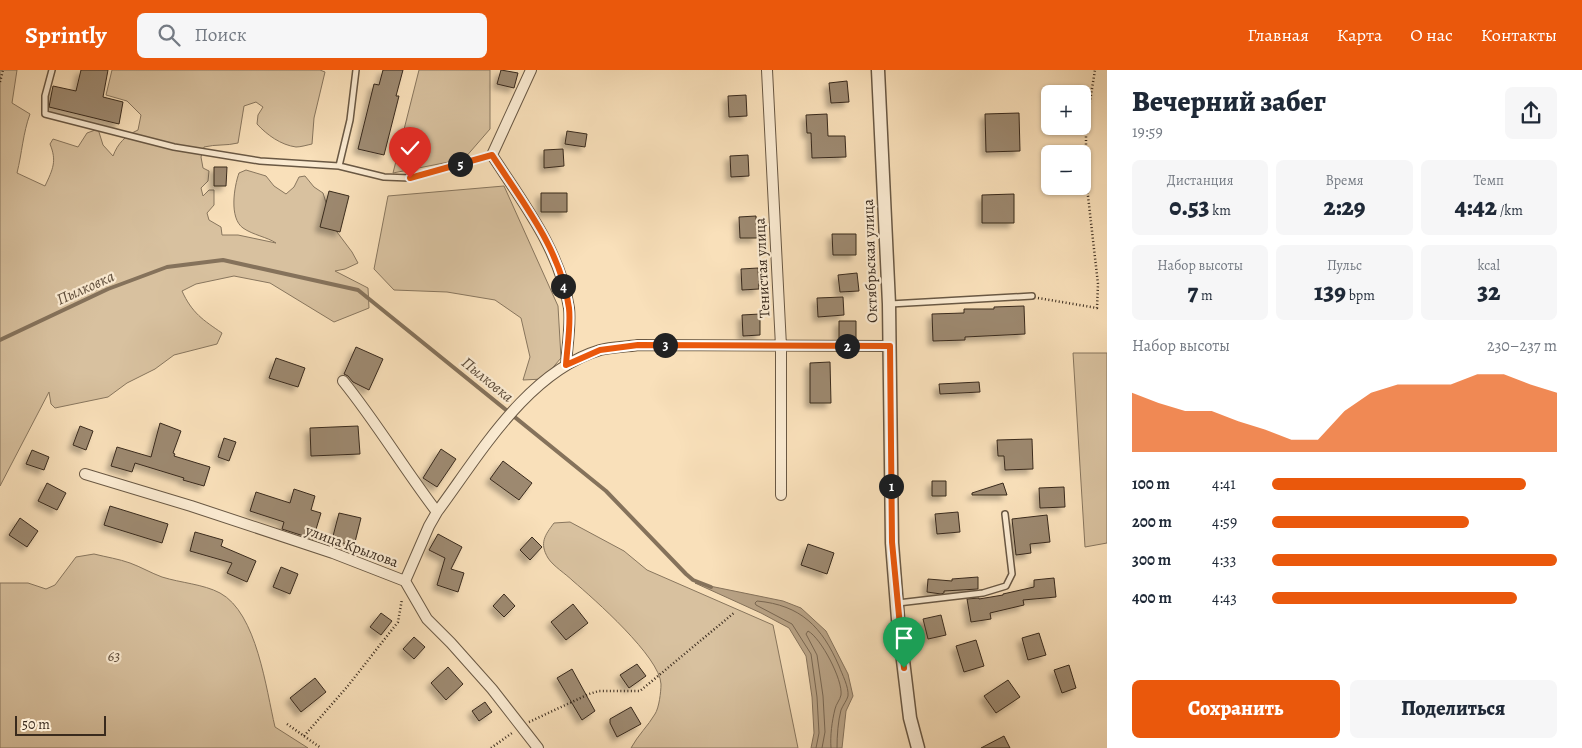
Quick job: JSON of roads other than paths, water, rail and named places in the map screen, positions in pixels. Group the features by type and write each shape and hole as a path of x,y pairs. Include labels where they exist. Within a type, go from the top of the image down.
{"street":[{"path":"531,70 492,155 545,236 560,271 569,309 566,365"},
{"name":"Тенистая улица","path":"767,70 781,346 781,495"},
{"name":"Октябрьская улица","path":"878,70 890,304 892,542 910,718 918,748"},
{"path":"405,581 437,512 495,433 529,393 566,365 600,350 638,345 890,346"},
{"path":"343,381 366,410 392,450 437,512"},
{"name":"улица Крылова","path":"85,474 191,506 333,554 405,581 427,619 451,642 492,689 538,748"}],"lane":[{"path":"52,70 45,96 45,114 174,147 260,162 339,166 384,177 410,178 492,155"},
{"path":"339,166 350,120 356,70"},
{"path":"890,304 1032,296"},
{"path":"897,603 983,592 1006,586 1012,574 1004,514"}],"water":[{"path":"695,583 783,601 801,608 826,631 848,674 853,696 846,711 842,748 811,748 814,733 812,697 806,656 789,628"}],"waterway":[{"name":"Пылковка","path":"0,340 108,289 167,267 223,260 358,290 606,491 693,580 711,587"}],"park label":[{"name":"63","path":"114,656"}]}
